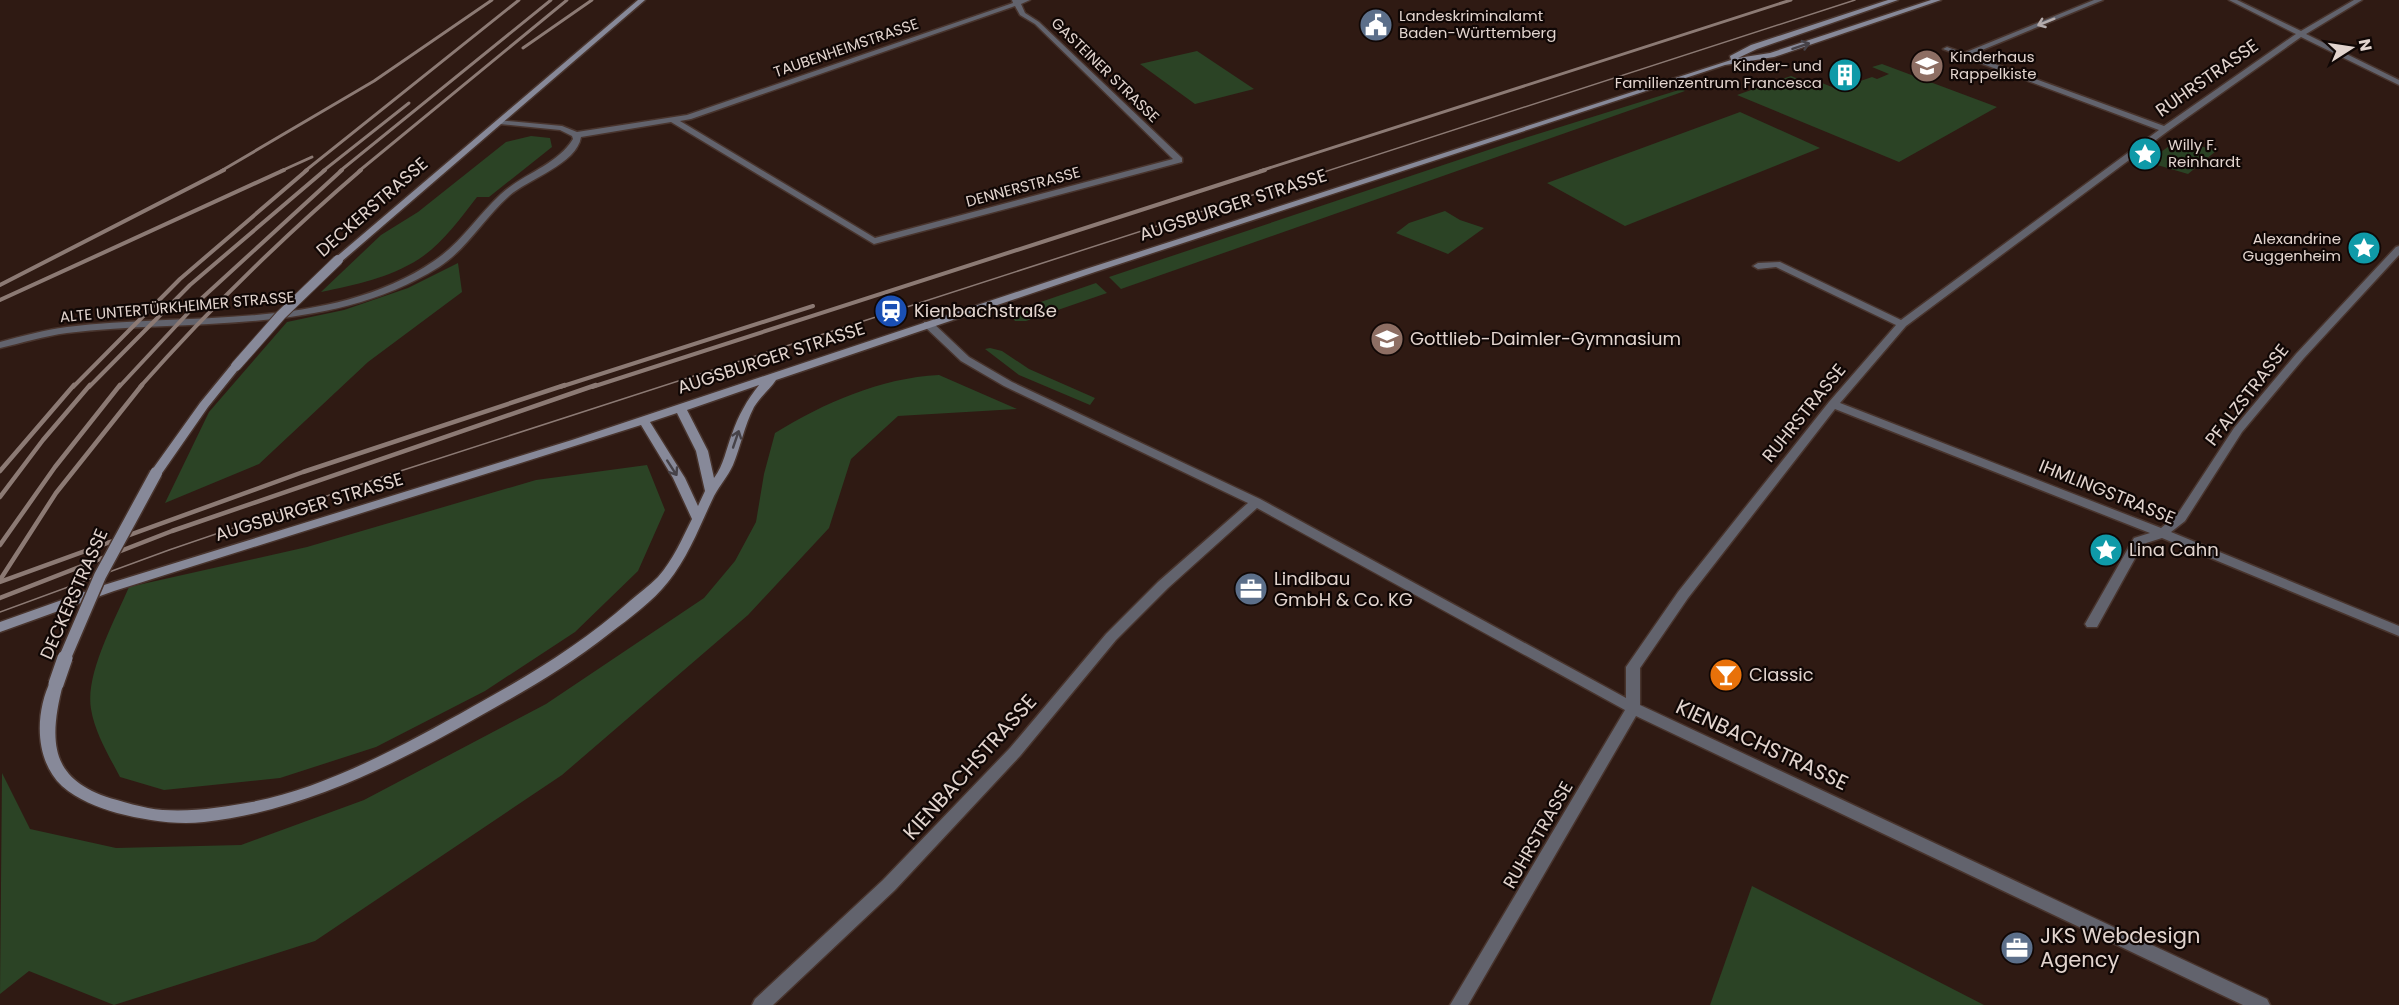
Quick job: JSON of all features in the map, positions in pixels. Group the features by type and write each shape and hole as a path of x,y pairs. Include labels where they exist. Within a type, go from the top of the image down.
{"main road":[{"name":"DECKERSTRASSE","path":"642,0 338,260 281,315 190,423 156,473 100,573 78,622 56,684 46,728 48,752 56,770 69,784 91,798 130,811 175,816 214,814 283,800 346,779 397,755 513,691 571,655 620,619 663,580 688,545 711,491 727,466 749,404 776,375"},
{"name":"AUGSBURGER STRASSE","path":"1724,63 1754,47 1895,0"},
{"name":"AUGSBURGER STRASSE","path":"0,627 109,588 463,479 1724,63 1771,55 1938,0"},
{"path":"680,407 702,451 711,491"},
{"path":"643,419 679,478 698,519"}],"street":[{"name":"TAUBENHEIMSTRASSE","path":"673,120 1015,2 1027,0"},
{"path":"1964,55 2100,0"},
{"path":"2232,0 2399,83"},
{"name":"RUHRSTRASSE","path":"1459,1005 1633,708 1633,667 1683,595 1833,404 1902,324 2165,129 2301,34 2359,0"},
{"name":"GASTEINER STRASSE","path":"1015,2 1022,14 1037,23 1179,160"},
{"path":"1947,49 2165,129"},
{"path":"500,122 562,128 576,135 673,120"},
{"name":"DENNERSTRASSE","path":"673,120 874,241 1179,160"},
{"name":"ALTE UNTERTÜRKHEIMER STRASSE","path":"0,345 65,330 227,320 303,312 366,296 411,278 452,253 505,195 569,152 577,139 576,135"},
{"name":"PFALZSTRASSE","path":"2092,624 2138,541 2162,533 2181,518 2238,430 2300,356 2399,249"},
{"path":"1758,266 1777,264 1902,324"},
{"name":"KIENBACHSTRASSE","path":"928,324 965,359 1008,384 1256,502 1633,708 2260,1005"},
{"name":"IHMLINGSTRASSE","path":"1833,404 2162,533 2399,631"},
{"name":"KIENBACHSTRASSE","path":"760,1005 889,885 1015,752 1119,630 1163,585 1256,502"}],"green space":[{"path":"1197,51 1254,89 1195,104 1140,64"},
{"path":"1882,64 1997,107 1899,162 1737,95 1791,76 1815,86 1822,83 1837,89 1872,77 1877,79 1889,74 1872,67"},
{"path":"1682,89 1685,91 1121,289 1109,277 1509,143"},
{"path":"1740,112 1820,148 1625,226 1547,183"},
{"path":"531,136 550,138 552,147 489,197 477,197 450,231 419,259 384,276 321,292 381,235 418,212 506,142"},
{"path":"2179,139 2216,151 2188,174 2147,162"},
{"path":"1445,211 1460,220 1484,228 1448,254 1396,233 1409,223"},
{"path":"458,263 462,292 368,362 259,464 165,503 209,412 287,322 344,310 408,288"},
{"path":"1096,283 1107,293 1026,321 1015,321 1009,313"},
{"path":"985,349 1002,351 1029,369 1095,398 1090,405 1019,375"},
{"path":"939,375 1017,409 898,416 851,459 829,528 748,615 562,775 315,941 114,1005 29,971 0,994 2,773 30,829 116,848 241,845 364,800 546,704 704,598 735,561 756,522 764,474 775,433 853,394 895,381"},
{"path":"647,465 665,510 638,571 575,632 485,691 376,747 280,778 164,790 120,777 96,727 90,695 102,647 129,587 307,547 536,480"},
{"path":"1752,886 1984,1005 1710,1005"}],"tram line":[{"path":"0,612 169,550 388,475 1855,0"}],"railway":[{"path":"221,171 374,81 492,0"},
{"path":"305,171 519,0"},
{"path":"340,171 551,0"},
{"path":"359,171 567,0"},
{"path":"523,48 592,0"},
{"path":"1260,171 1791,0"},
{"path":"323,171 409,103"},
{"path":"281,171 312,157"},
{"path":"0,285 224,170"},
{"path":"0,300 284,170"},
{"path":"73,387 180,279 307,170"},
{"path":"89,387 190,285 325,170"},
{"path":"119,387 202,298 342,170"},
{"path":"140,387 247,274 361,170"},
{"path":"592,387 1265,170"},
{"path":"560,387 813,306"},
{"path":"0,471 74,385"},
{"path":"0,497 43,440 90,385"},
{"path":"0,545 55,467 120,385"},
{"path":"0,580 56,493 142,385"},
{"path":"0,582 303,472 565,385"},
{"path":"0,598 172,531 596,385"}],"place":[{"name":"Landeskriminalamt Baden-Württemberg","path":"1376,25"},
{"name":"Kinderhaus Rappelkiste","path":"1927,66"},
{"name":"Kinder- und Familienzentrum Francesca","path":"1845,75"},
{"name":"Willy F. Reinhardt","path":"2145,154"},
{"name":"Alexandrine Guggenheim","path":"2364,248"},
{"name":"Kienbachstraße","path":"891,311"},
{"name":"Gottlieb-Daimler-Gymnasium","path":"1387,339"},
{"name":"Lina Cahn","path":"2106,550"},
{"name":"Lindibau GmbH & Co. KG","path":"1251,589"},
{"name":"Classic","path":"1726,675"},
{"name":"JKS Webdesign Agency","path":"2017,948"}]}
